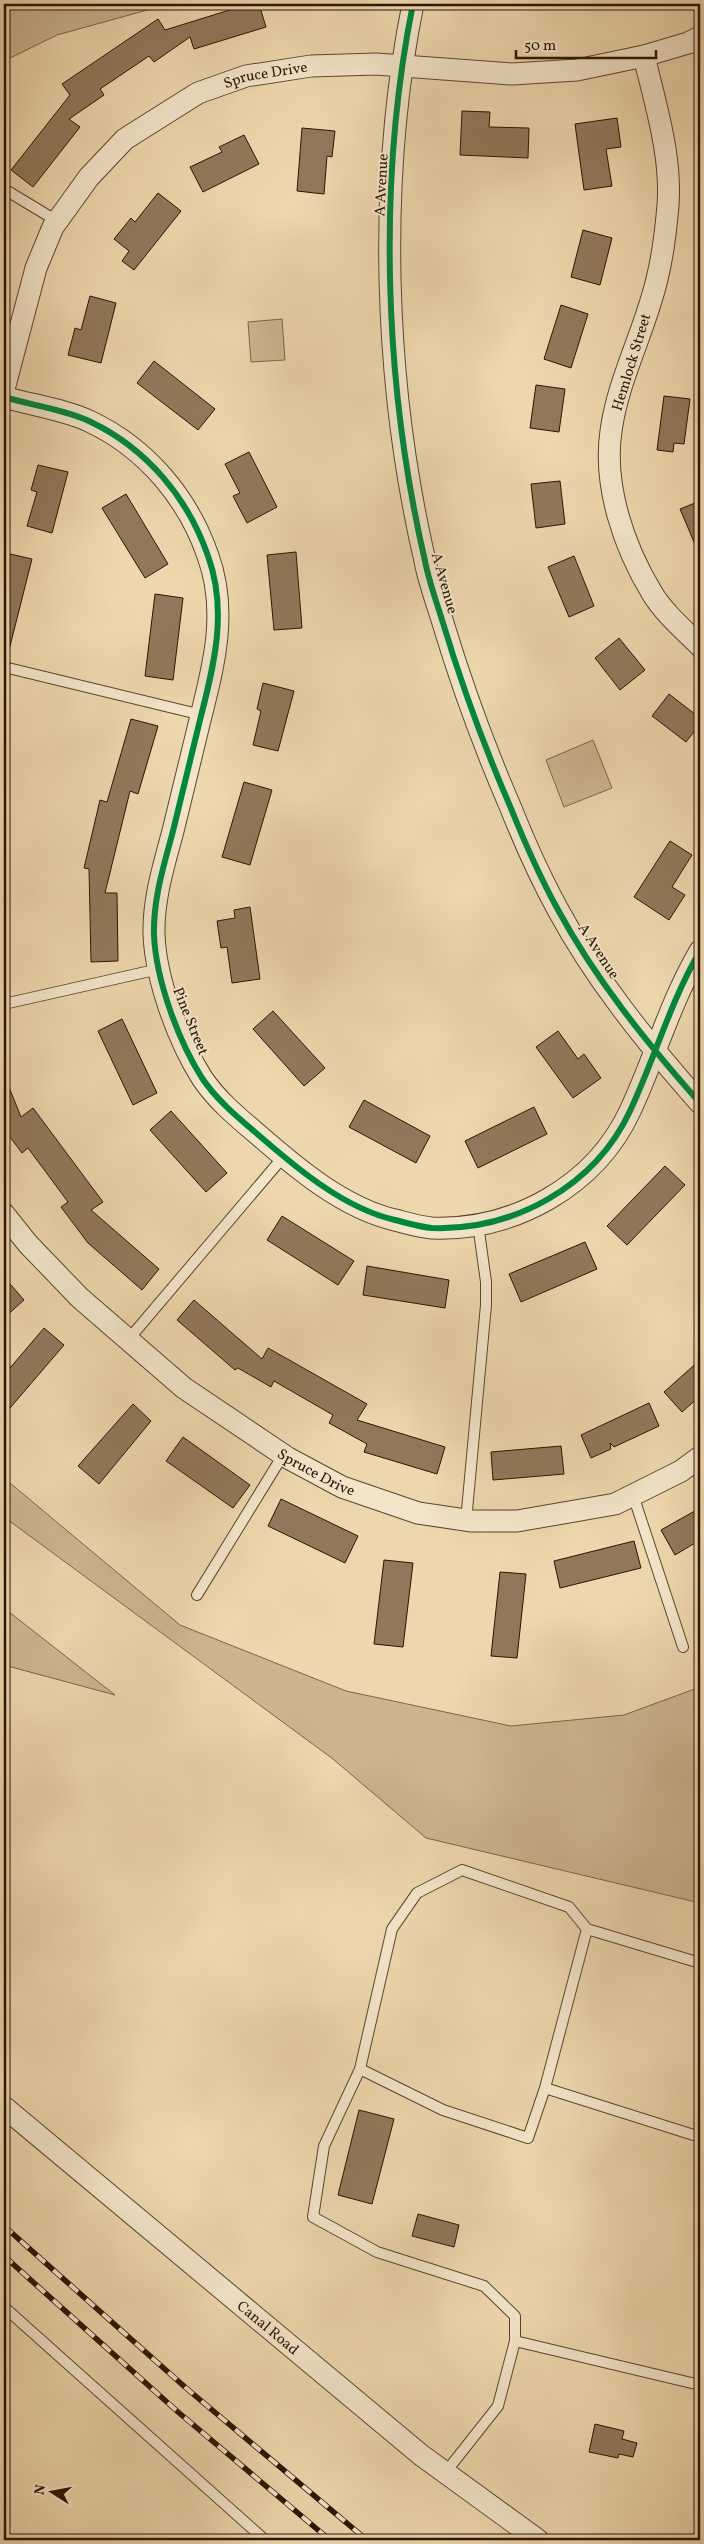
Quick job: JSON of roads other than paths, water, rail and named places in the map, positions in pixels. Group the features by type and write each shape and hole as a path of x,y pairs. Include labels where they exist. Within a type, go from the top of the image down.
{"street":[{"name":"A Avenue","path":"413,4 403,67 392,203 390,290 396,383 425,562 480,737 533,860 557,909 596,972 655,1051 700,1103"},
{"name":"Spruce Drive","path":"4,389 36,268 57,222 90,177 125,139 198,93 246,76 311,66 376,64 512,74 577,70 644,56 688,43 700,37"},
{"name":"Hemlock Street","path":"644,56 666,154 668,214 657,280 624,380 611,431 609,468 614,506 652,594 678,625 700,646"},
{"name":"Pine Street","path":"4,398 89,421 134,447 166,479 194,523 210,558 217,596 219,635 213,675 158,886 154,935 159,969 173,1018 203,1080 226,1107 284,1156 346,1203 384,1218 430,1228 478,1224 503,1219 551,1199 599,1159 629,1115 682,982 700,951"},
{"name":"Spruce Drive","path":"4,1214 28,1244 74,1291 184,1388 284,1455 342,1487 418,1513 466,1521 516,1521 615,1504 681,1471 700,1457"},
{"name":"Canal Road","path":"4,2107 375,2417 445,2473 538,2540"}],"lane":[{"path":"4,189 57,222"},
{"path":"4,667 202,714"},
{"path":"4,1004 159,969"},
{"path":"128,1340 284,1156"},
{"path":"466,1521 486,1305 486,1282 478,1224"},
{"path":"197,1595 284,1455"},
{"path":"633,1495 683,1647"},
{"path":"445,2473 498,2406 515,2341 515,2316 484,2286 377,2252 313,2216 324,2146 360,2069 392,1928 417,1893 462,1870 569,1907 587,1929 700,1963"},
{"path":"360,2069 443,2110 528,2138 545,2088 587,1929"},
{"path":"545,2088 700,2137"},
{"path":"4,2307 264,2540"},
{"path":"515,2341 700,2385"}],"railway":[{"path":"4,2226 186,2388 367,2540"},
{"path":"4,2256 178,2412 330,2540"}]}
